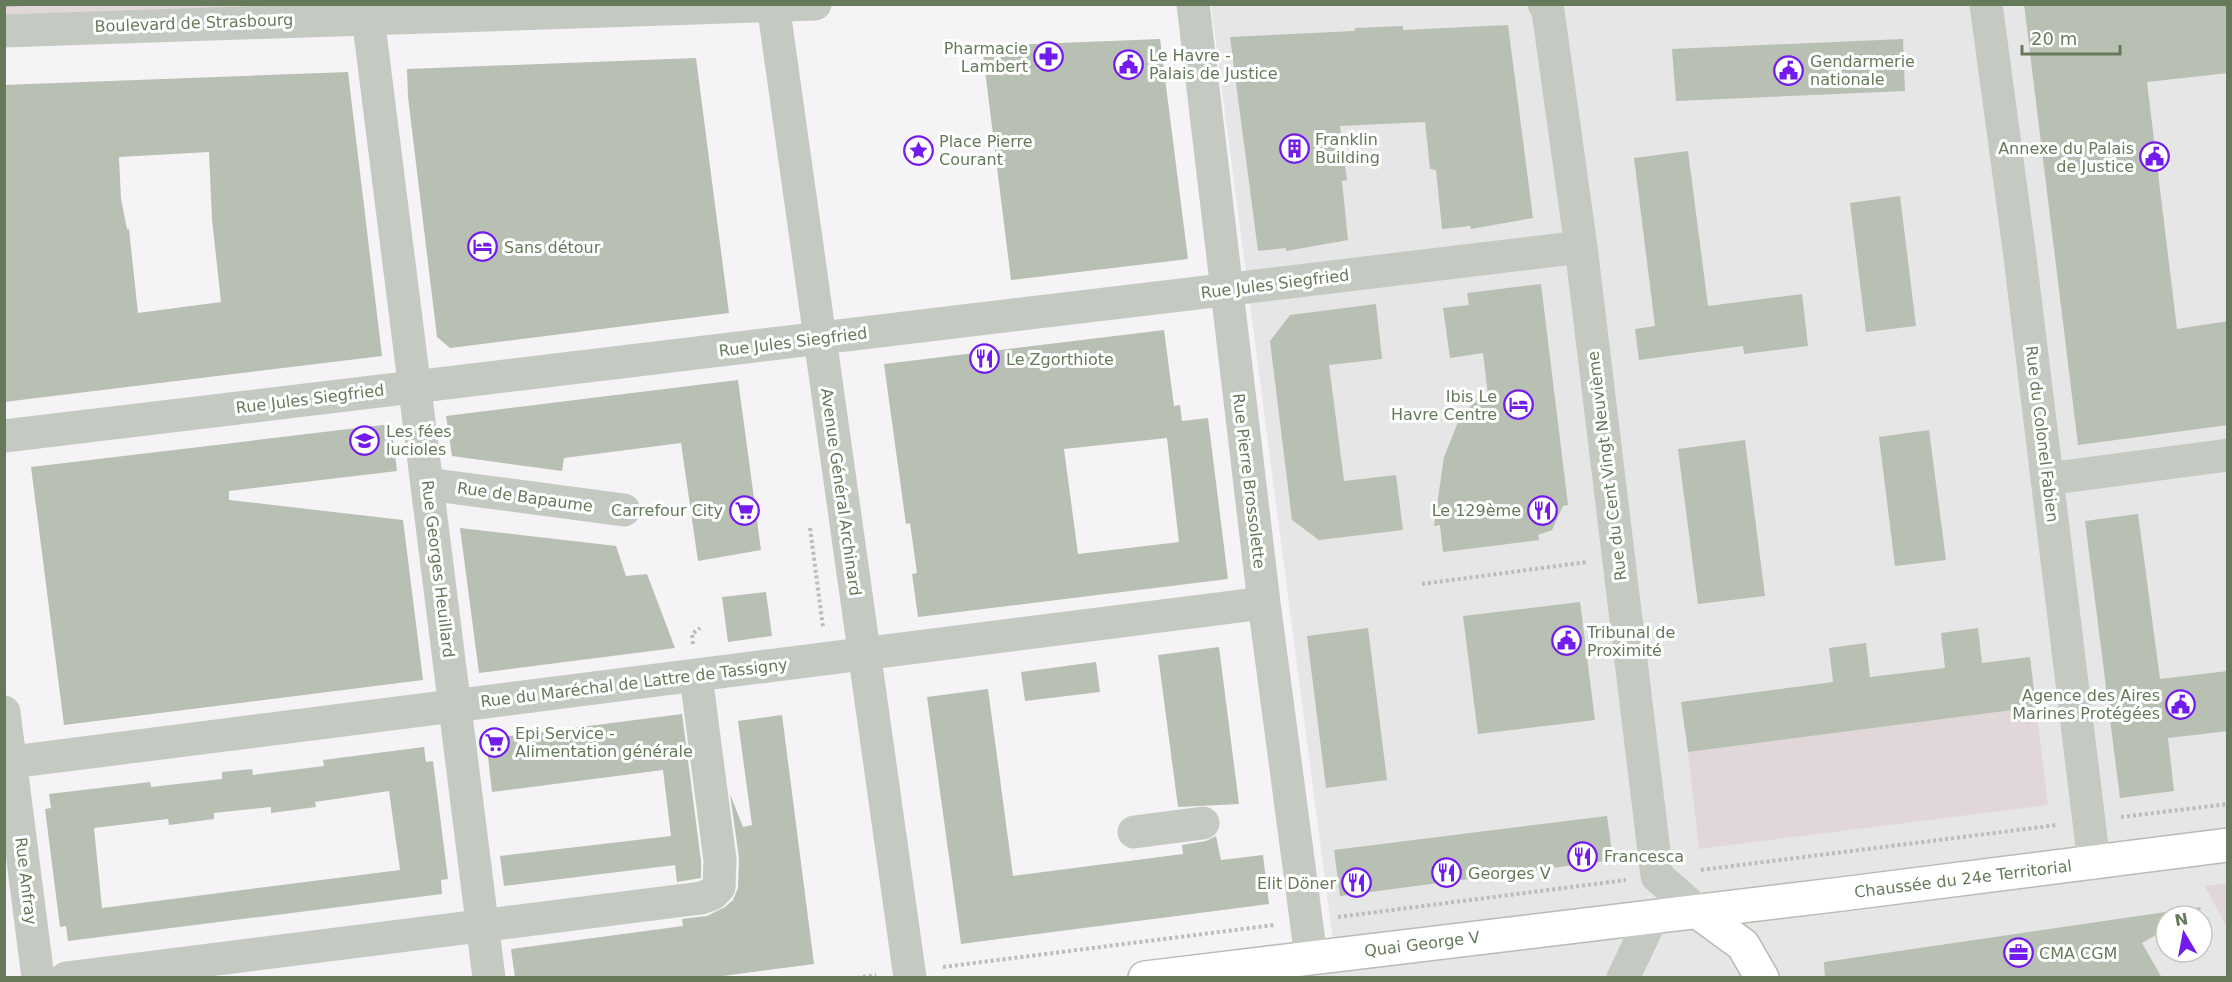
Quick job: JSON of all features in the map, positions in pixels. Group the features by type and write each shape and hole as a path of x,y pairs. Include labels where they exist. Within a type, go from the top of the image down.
{"main road":[{"name":"Chaussée du 24e Territorial","path":"1698,912 2228,845"},
{"name":"Quai George V","path":"1145,978 1698,912"},
{"path":"1698,912 1743,945 1762,978"}],"street":[{"name":"Boulevard de Strasbourg","path":"4,30 815,4"},
{"name":"Rue Pierre Brossolette","path":"1193,4 1225,290 1311,957"},
{"name":"Rue du Cent Vingt Neuvième","path":"1544,4 1548,11 1581,247 1657,876"},
{"name":"Rue du Colonel Fabien","path":"1986,4 2094,863"},
{"name":"Avenue Général Archinard","path":"773,5 909,974"},
{"name":"Rue Georges Heuillard","path":"368,17 489,978"},
{"name":"Rue Jules Siegfried","path":"4,436 1581,247"},
{"path":"2047,479 2228,455"},
{"name":"Rue de Bapaume","path":"427,484 624,510"},
{"name":"Rue du Maréchal de Lattre de Tassigny","path":"8,763 455,706 694,661 864,654 1264,603"},
{"path":"66,978 701,898 712,894 719,887 720,860 694,661"},
{"name":"Rue Anfray","path":"4,712 8,763 38,978"},
{"path":"1134,832 1203,823"},
{"path":"1657,876 1698,912"},
{"path":"1623,978 1652,917"}],"path":[{"path":"1422,584 1617,558"},
{"path":"694,661 692,634 700,628"},
{"path":"909,974 1306,921 2228,804"}],"shaded area":[{"path":"5,4 437,5 5,23"},
{"path":"1211,5 2227,5 2227,977 1311,977 1337,972"},
{"path":"2036,707 2048,805 1699,849 1688,752"},
{"path":"2228,883 2227,928 2205,886"}],"building":[{"path":"2024,4 2228,4 2228,73 2147,82 2177,329 2228,321 2228,425 2078,445"},
{"name":"Franklin Building","path":"1508,25 1533,218 1471,229 1470,226 1442,229 1436,170 1430,169 1425,122 1340,126 1347,180 1342,181 1348,240 1286,251 1286,248 1258,251 1230,37 1354,31 1355,28 1403,26 1403,30"},
{"path":"1160,39 1188,259 1011,280 982,46"},
{"name":"Gendarmerie nationale","path":"1903,39 1905,91 1676,101 1672,49"},
{"path":"696,58 729,313 450,348 437,337 408,97 407,69"},
{"path":"348,72 382,356 4,402 4,85","holes":["209,152 212,219 221,302 138,313 129,229 127,229 121,199 119,157"]},
{"path":"1688,151 1708,306 1802,294 1808,346 1744,354 1743,346 1639,360 1635,329 1655,326 1634,158"},
{"path":"1900,196 1916,326 1866,332 1850,203"},
{"path":"1541,284 1568,505 1563,506 1552,530 1538,535 1539,540 1443,552 1440,525 1434,526 1444,457 1460,417 1475,402 1488,395 1483,353 1450,358 1443,308 1469,305 1467,293"},
{"path":"1376,304 1382,359 1329,365 1344,481 1396,475 1403,530 1319,540 1292,520 1270,341 1290,315"},
{"path":"1164,330 1174,406 1180,405 1182,421 1208,418 1228,579 918,617 912,574 917,573 910,523 906,524 884,364","holes":["1167,438 1179,542 1078,554 1064,449"]},
{"path":"738,380 761,550 698,561 681,443 564,458 562,471 452,456 446,416"},
{"path":"391,424 397,471 229,491 229,500 403,520 423,680 64,725 31,467"},
{"path":"1929,430 1946,560 1895,566 1879,437"},
{"path":"1745,440 1765,596 1698,604 1678,449"},
{"path":"2138,514 2160,679 2228,671 2228,731 2168,738 2174,791 2120,798 2085,521"},
{"path":"460,528 616,546 626,576 647,574 675,648 479,673"},
{"path":"766,592 772,636 728,642 722,597"},
{"path":"1580,602 1595,720 1478,734 1463,616"},
{"path":"1368,628 1387,780 1326,788 1307,636"},
{"path":"1978,628 1982,663 2030,657 2036,707 1688,752 1681,702 1833,682 1829,648 1866,643 1870,677 1945,668 1941,633"},
{"path":"1219,647 1239,804 1178,807 1158,655"},
{"path":"1096,662 1100,692 1025,701 1021,672"},
{"path":"988,689 1013,876 1183,854 1182,845 1206,841 1216,836 1221,860 1263,855 1269,904 961,944 927,697"},
{"path":"682,714 701,861 701,878 677,882 675,865 504,886 500,856 671,836 663,770 492,792 486,739"},
{"path":"782,715 814,964 708,978 515,978 511,949 683,926 682,919 707,916 733,900 738,888 739,858 730,794 743,827 752,825 738,721"},
{"path":"424,747 426,762 433,761 448,879 441,880 442,894 68,941 66,926 60,927 45,809 51,808 49,794 150,782 151,787 222,779 222,772 252,769 253,775 324,766 323,760","holes":["389,791 400,870 102,908 94,828 168,819 169,825 214,819 214,813 271,807 271,813 316,807 315,802"]},
{"path":"1607,816 1613,860 1340,896 1334,850"},
{"name":"CMA CGM","path":"2154,914 2154,936 2142,943 2162,978 1825,978 1824,962"}],"tram line":[{"path":"4,6 50,4"}],"place":[{"name":"Pharmacie Lambert","path":"1049,57"},
{"name":"Le Havre - Palais de Justice","path":"1128,64"},
{"name":"Gendarmerie nationale","path":"1789,70"},
{"name":"Franklin Building","path":"1294,148"},
{"name":"Place Pierre Courant","path":"918,150"},
{"name":"Annexe du Palais de Justice","path":"2155,157"},
{"name":"Sans détour","path":"483,247"},
{"name":"Le Zgorthiote","path":"985,359"},
{"name":"Ibis Le Havre Centre","path":"1518,405"},
{"name":"Les fées lucioles","path":"365,440"},
{"name":"Carrefour City","path":"744,510"},
{"name":"Le 129ème","path":"1542,510"},
{"name":"Tribunal de Proximité","path":"1566,641"},
{"name":"Agence des Aires Marines Protégées","path":"2181,704"},
{"name":"Epi Service - Alimentation générale","path":"494,742"},
{"name":"Francesca","path":"1583,856"},
{"name":"Georges V","path":"1447,873"},
{"name":"Elit Döner","path":"1357,883"},
{"name":"CMA CGM","path":"2018,953"}]}
